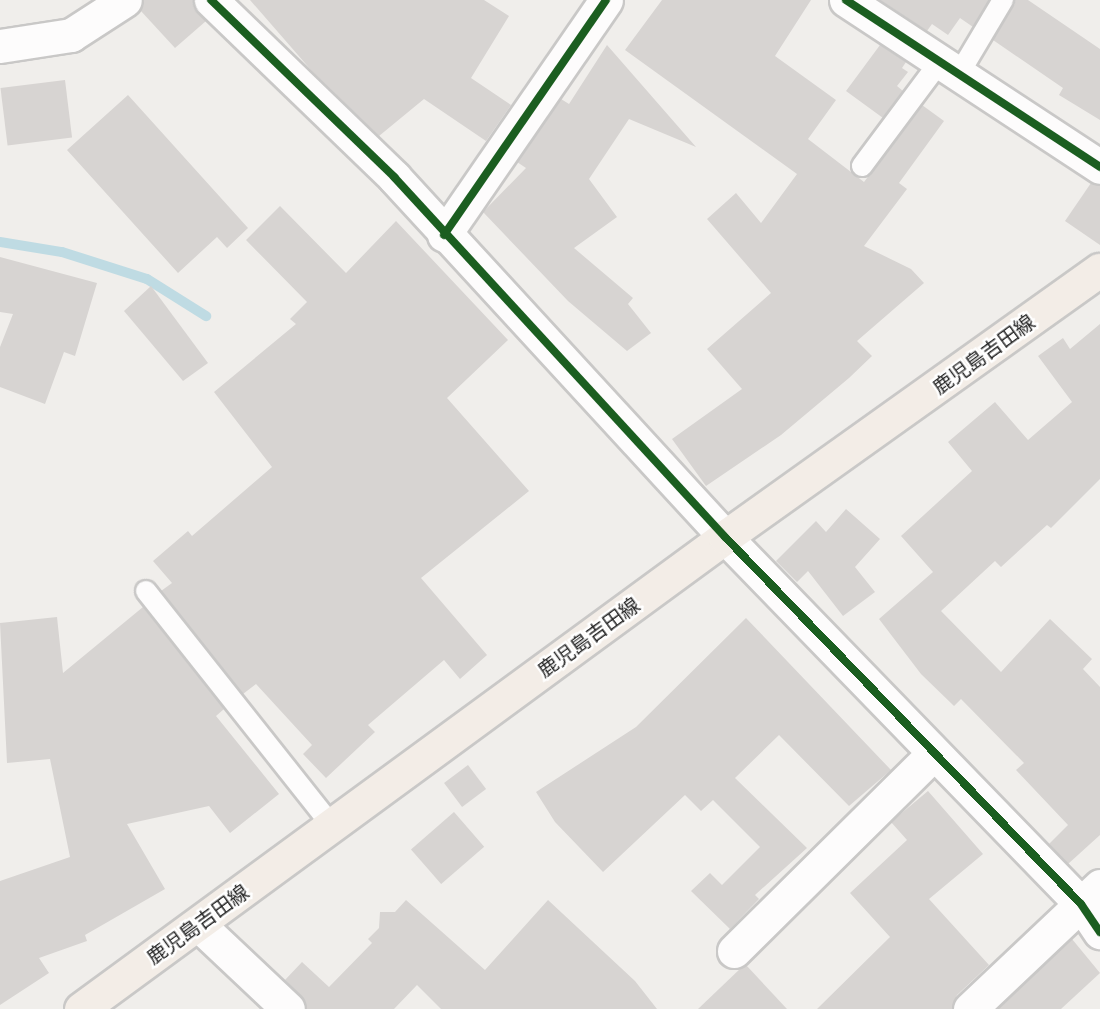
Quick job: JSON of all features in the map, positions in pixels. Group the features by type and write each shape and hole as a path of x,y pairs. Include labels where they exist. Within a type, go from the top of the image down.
{"main road":[{"name":"鹿児島吉田線","path":"81,1009 333,827 725,537 1100,270"}],"street":[{"path":"0,46 71,35 125,0"},
{"path":"211,0 394,177 444,236 932,755 1090,895 1100,932"},
{"path":"444,236 606,0"},
{"path":"846,0 951,66 1100,167"},
{"path":"734,951 932,755"},
{"path":"970,1009 1090,895"},
{"path":"199,925 288,1009"}],"lane":[{"path":"862,166 951,66 1003,0"},
{"path":"146,591 333,827"}],"building":[{"path":"144,0 193,0 206,21 175,48 140,10"},
{"path":"250,0 484,0 509,16 471,78 511,105 486,141 424,99 379,136 311,70"},
{"path":"662,0 811,0 775,56 836,100 808,139 864,182 922,105 944,121 899,183 907,189 864,246 911,269 924,283 857,341 872,356 849,378 781,435 706,486 672,439 742,389 707,349 771,293 707,219 736,193 761,223 797,174 625,50"},
{"path":"880,0 989,0 973,27 960,18 948,35 932,24 927,31"},
{"path":"1015,0 1028,0 1100,49 1100,120 1059,95 1063,88 993,40"},
{"path":"607,45 696,147 629,119 589,179 617,217 574,248 633,298 628,304 651,333 627,351 568,301 483,212 526,168 517,162 561,99 569,104"},
{"path":"880,45 906,62 902,68 908,72 897,86 903,91 883,118 846,91"},
{"path":"65,80 72,138 8,145 0,88"},
{"path":"128,95 248,228 227,248 217,237 178,273 67,150"},
{"path":"1091,183 1100,186 1100,245 1065,221"},
{"path":"280,206 346,273 396,221 508,340 447,398 529,491 421,578 487,655 460,679 444,660 368,725 375,732 326,778 303,754 312,745 256,684 243,694 161,591 172,583 153,561 188,531 192,536 272,467 214,392 296,324 290,319 307,302 246,240"},
{"path":"0,257 97,283 75,356 64,352 45,404 0,387 0,347 13,314 0,312"},
{"path":"151,286 208,363 183,381 124,311"},
{"path":"1100,324 1100,479 1051,528 1047,525 1001,567 995,561 941,611 1001,672 1050,619 1092,659 1083,669 1100,687 1100,835 1068,864 1049,844 1068,825 1016,770 1024,763 961,699 954,706 921,674 879,619 933,572 901,536 972,471 948,442 995,402 1028,440 1072,402 1038,356 1063,338 1070,349"},
{"path":"846,509 880,539 855,567 875,592 843,616 808,571 797,582 776,561 816,521 826,532"},
{"path":"143,607 224,709 216,716 279,794 230,833 209,806 127,824 165,889 85,935 87,941 39,958 49,973 0,1005 0,881 70,857 50,759 7,763 0,623 57,617 63,673"},
{"path":"746,618 891,770 849,806 779,735 735,778 807,848 755,895 759,899 730,929 691,891 710,873 722,885 760,847 713,800 701,811 685,795 603,872 555,822 536,792 636,727"},
{"path":"468,765 486,789 462,807 444,783"},
{"path":"928,791 983,854 929,899 989,965 957,995 952,1009 817,1009 890,937 850,893 907,840 891,822"},
{"path":"454,812 484,847 441,884 411,849"},
{"path":"406,900 485,970 548,900 635,981 657,1009 441,1009 417,985 394,1009 306,1009 301,996 285,980 302,962 329,987 372,943 368,939 379,928 380,912 395,912"},
{"path":"1072,939 1100,973 1061,1009 997,1009"},
{"path":"746,965 787,1009 698,1009 742,967"}],"waterway":[{"path":"0,242 62,252 147,279 206,316"}],"cycle path":[{"path":"211,0 394,177 725,537 1081,904 1100,932"},
{"path":"444,235 606,0"},
{"path":"846,0 1100,167"}]}
